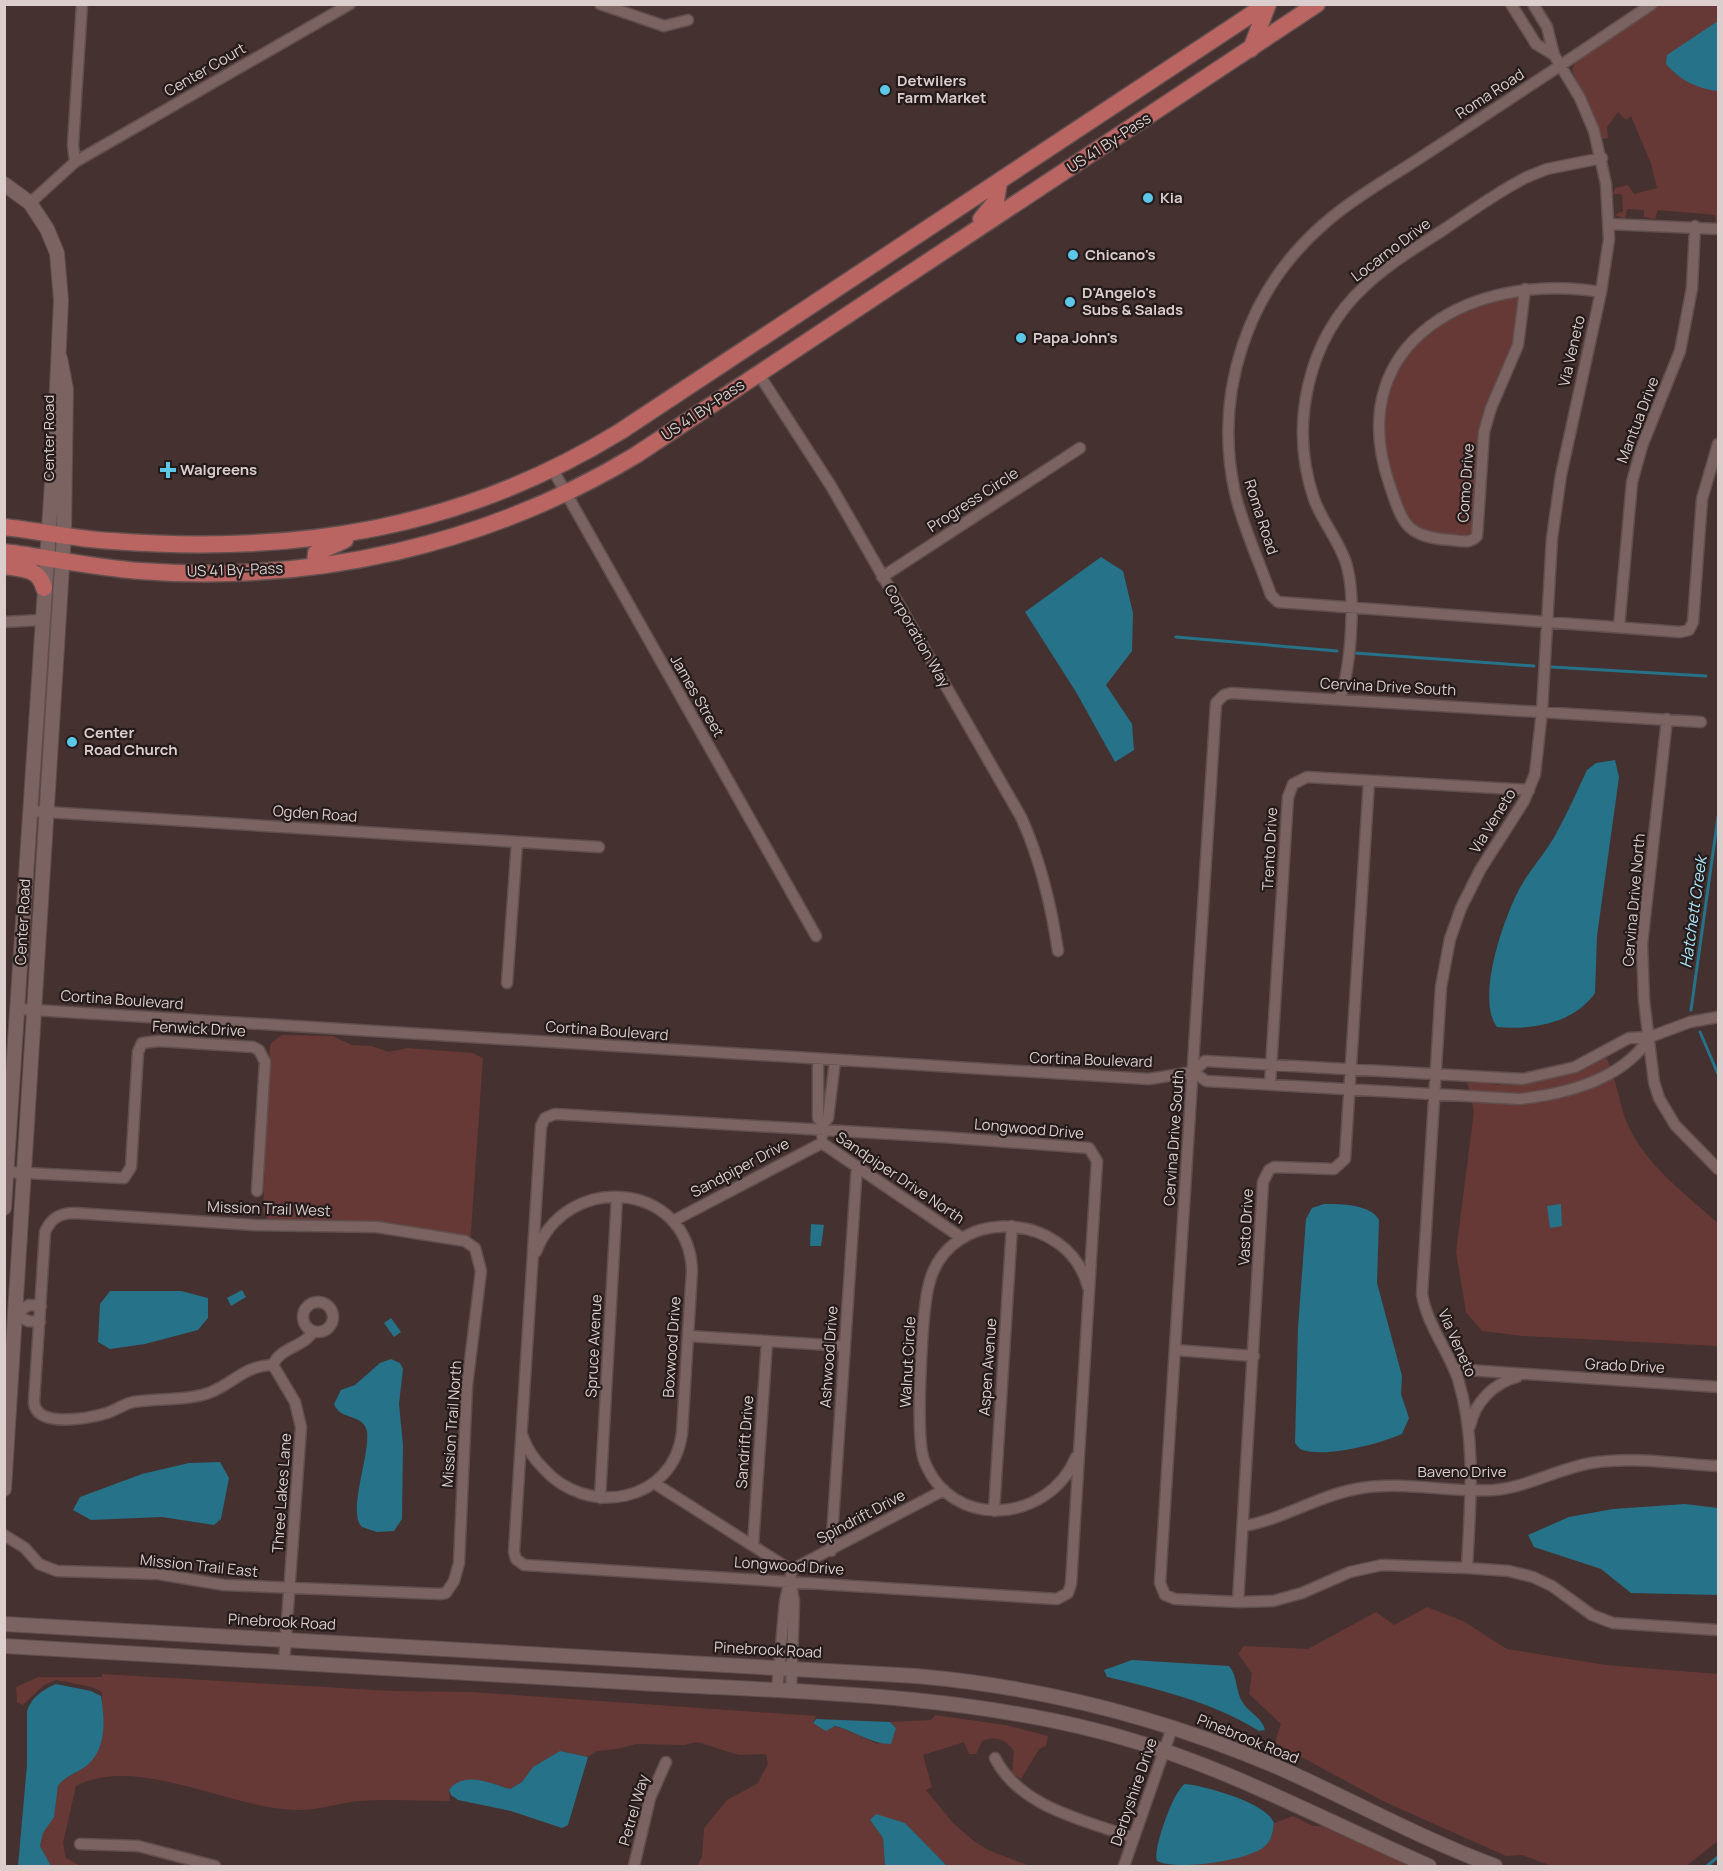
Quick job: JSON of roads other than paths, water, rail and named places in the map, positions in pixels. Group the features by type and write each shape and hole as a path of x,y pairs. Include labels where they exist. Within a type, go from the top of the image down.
{"main road":[{"path":"1251,49 1267,4"},
{"name":"US 41 By-Pass","path":"4,526 123,542 224,545 279,543 362,531 455,509 553,470 621,431 770,334 1267,4"},
{"name":"US 41 By-Pass","path":"4,552 138,571 196,572 315,565 403,551 447,541 517,516 566,495 636,455 860,304 1317,4"},
{"path":"1014,205 1014,190 1020,179 1140,98 1157,77"},
{"path":"999,182 1014,205"},
{"path":"860,304 886,281 989,213 999,194 999,182"},
{"path":"758,373 770,334"},
{"path":"315,565 316,553 362,531"},
{"path":"4,566 34,571 40,577 44,588"}],"street":[{"path":"30,203 75,162 73,145 82,4"},
{"name":"Center Court","path":"75,162 350,4"},
{"path":"600,4 664,26 688,20"},
{"name":"Via Veneto","path":"1510,4 1536,44 1554,55"},
{"name":"Via Veneto","path":"1467,1568 1471,1489 1470,1438 1454,1369 1427,1314 1422,1294 1441,987 1455,923 1471,885 1530,790 1538,760 1546,622 1561,475 1601,292 1609,224 1602,158 1587,113 1554,55 1547,27 1533,4"},
{"name":"Roma Road","path":"1652,4 1325,222 1302,244 1277,274 1247,329 1236,366 1229,403 1229,452 1236,496 1271,595 1278,602 1680,632 1691,626 1702,499 1719,444"},
{"name":"Locarno Drive","path":"1340,699 1352,608 1348,569 1314,499 1303,444 1307,392 1313,368 1328,334 1340,314 1365,285 1409,252 1506,188 1547,169 1602,158"},
{"name":"Center Road","path":"4,184 30,203 44,223 57,253 60,285 60,358 66,389 54,560 46,812 35,1010 24,1173 10,1314 4,1489"},
{"path":"1609,224 1695,226 1719,229"},
{"name":"Mantua Drive","path":"1619,627 1632,482 1642,446 1680,351 1692,288 1695,226"},
{"name":"Como Drive","path":"1525,290 1518,345 1494,400 1484,432 1477,536 1467,541 1417,535 1408,528 1398,509 1378,440 1378,415 1388,377 1410,344 1430,326 1483,299 1525,290 1566,288 1601,292"},
{"name":"Corporation Way","path":"758,373 831,486 1021,817 1041,866 1050,897 1058,951"},
{"name":"Progress Circle","path":"882,577 1080,448"},
{"name":"James Street","path":"553,470 816,936"},
{"name":"Center Road","path":"4,1208 44,588 54,560"},
{"path":"4,622 42,620"},
{"name":"Cervina Drive South","path":"1467,1568 1382,1565 1350,1572 1289,1597 1238,1602 1175,1599 1161,1589 1216,703 1224,695 1231,693 1542,711"},
{"path":"1542,711 1701,722"},
{"name":"Cervina Drive North","path":"1667,719 1642,944 1643,983 1654,1082 1666,1112 1687,1140 1719,1169"},
{"name":"Trento Drive","path":"1270,1084 1289,792 1293,784 1307,777 1530,790"},
{"name":"Vasto Drive","path":"1238,1602 1265,1176 1269,1170 1281,1166 1330,1169 1342,1164 1350,1089 1369,781"},
{"name":"Ogden Road","path":"30,811 599,847"},
{"path":"507,983 517,842"},
{"name":"Cortina Boulevard","path":"18,1009 1149,1079 1193,1072 1205,1061 1503,1080 1542,1076 1575,1067 1629,1038 1650,1037 1690,1022 1719,1017"},
{"name":"Cortina Boulevard","path":"1193,1072 1206,1081 1501,1100 1561,1092 1605,1076 1638,1055 1650,1037"},
{"name":"Fenwick Drive","path":"7,1172 118,1178 128,1173 138,1052 142,1043 159,1041 253,1047 259,1050 265,1062 257,1191"},
{"path":"818,1059 818,1118 823,1127"},
{"path":"822,1143 823,1127 828,1118 835,1060"},
{"name":"Longwood Drive","path":"548,1116 823,1127 1084,1146 1089,1148 1097,1161 1071,1584 1064,1597 1057,1599 791,1575 520,1564 514,1552 541,1126 548,1116"},
{"name":"Sandpiper Drive North","path":"822,1143 962,1238"},
{"name":"Sandpiper Drive","path":"673,1221 822,1143"},
{"name":"Ashwood Drive","path":"831,1551 856,1166"},
{"name":"Boxwood Drive","path":"522,1427 528,1449 556,1481 572,1492 600,1498 630,1494 654,1483 670,1467 680,1444 688,1336 692,1263 687,1244 673,1221 645,1202 617,1197 592,1199 566,1211 546,1230 532,1266"},
{"name":"Spruce Avenue","path":"600,1498 617,1197"},
{"name":"Mission Trail West","path":"41,1306 45,1232 48,1224 58,1216 75,1213 254,1225 377,1227 462,1239 475,1248"},
{"name":"Walnut Circle","path":"1079,1448 1065,1477 1045,1496 1023,1507 994,1511 965,1505 944,1490 926,1464 919,1438 927,1295 931,1278 939,1262 962,1238 985,1228 1012,1226 1042,1233 1064,1248 1083,1274 1090,1296"},
{"name":"Aspen Avenue","path":"994,1511 1012,1226"},
{"name":"Mission Trail North","path":"440,1594 450,1590 459,1563 466,1395 481,1271 475,1248"},
{"path":"10,1314 29,1305 41,1306 34,1402 37,1411 45,1418 62,1419 107,1413 131,1403 210,1393 250,1368 273,1365 278,1356 308,1338 314,1331"},
{"path":"10,1314 28,1321 40,1322"},
{"path":"688,1336 844,1346"},
{"name":"Sandrift Drive","path":"753,1545 767,1341"},
{"path":"1175,1350 1254,1356"},
{"name":"Three Lakes Lane","path":"273,1365 295,1402 301,1427 284,1663"},
{"name":"Grado Drive","path":"1454,1369 1529,1376 1719,1387"},
{"name":"Grado Drive","path":"1470,1438 1474,1412 1485,1397 1506,1381 1529,1376"},
{"name":"Baveno Drive","path":"1244,1526 1273,1520 1324,1497 1358,1488 1390,1486 1493,1490 1524,1485 1573,1468 1604,1461 1719,1466"},
{"path":"654,1483 753,1545 791,1575 794,1601 785,1668 777,1691"},
{"name":"Spindrift Drive","path":"791,1575 944,1490"},
{"name":"Mission Trail East","path":"4,1535 18,1543 39,1564 57,1571 158,1574 224,1586 440,1594"},
{"path":"1467,1568 1509,1571 1533,1577 1552,1586 1592,1615 1613,1623 1719,1630"},
{"name":"Pinebrook Road","path":"4,1624 286,1638 916,1676 1012,1687 1076,1700 1172,1728 1282,1769 1407,1830 1495,1866"},
{"path":"4,1646 777,1691 930,1701 994,1710 1077,1726 1164,1751 1253,1783 1429,1866"},
{"path":"785,1668 791,1692"},
{"name":"Derbyshire Drive","path":"1124,1866 1172,1728"},
{"path":"995,1758 1008,1780 1037,1800 1134,1838"},
{"name":"Petrel Way","path":"634,1866 650,1798 666,1762"},
{"path":"80,1844 138,1846 188,1863 215,1866"}],"water":[{"path":"1718,21 1718,91 1689,83 1666,64 1667,55"},
{"path":"1101,557 1123,571 1133,613 1132,651 1106,685 1132,724 1134,750 1115,762 1076,692 1025,612"},
{"path":"1615,760 1619,777 1597,936 1595,993 1575,1012 1551,1023 1538,1026 1497,1027 1491,1014 1489,997 1491,977 1501,935 1514,899 1557,832 1587,770 1596,763"},
{"path":"1324,1204 1362,1208 1379,1220 1377,1283 1402,1376 1401,1394 1409,1418 1402,1434 1380,1442 1351,1449 1310,1452 1300,1449 1295,1443 1298,1328 1306,1219 1312,1208"},
{"path":"1561,1204 1562,1226 1550,1228 1547,1206"},
{"path":"811,1224 824,1225 821,1246 810,1246"},
{"path":"242,1290 246,1297 231,1306 227,1298"},
{"path":"110,1291 181,1291 208,1298 208,1318 198,1330 145,1344 110,1349 98,1342 100,1304"},
{"path":"391,1318 401,1332 394,1337 384,1323"},
{"path":"391,1359 400,1363 403,1369 399,1404 403,1445 402,1519 394,1531 377,1532 362,1527 358,1520 358,1497 367,1442 365,1426 357,1419 341,1413 334,1404 341,1390 355,1385 380,1363"},
{"path":"220,1462 229,1478 221,1519 214,1525 162,1517 91,1520 73,1510 80,1497 142,1474 189,1463"},
{"path":"1685,1504 1718,1508 1718,1595 1631,1593 1601,1569 1534,1547 1528,1535 1569,1517 1613,1509"},
{"path":"1132,1660 1229,1666 1234,1674 1243,1703 1261,1722 1265,1730 1259,1731 1224,1712 1186,1698 1107,1677 1104,1670"},
{"path":"56,1684 91,1691 101,1696 103,1735 92,1760 58,1786 54,1817 43,1833 40,1846 51,1866 18,1866 27,1765 27,1712 31,1702 38,1695"},
{"path":"816,1719 890,1722 896,1728 891,1744 870,1740 835,1726 826,1731 813,1723"},
{"path":"560,1751 588,1757 568,1825 562,1828 511,1811 458,1800 451,1795 449,1790 455,1784 470,1780 510,1789 522,1782 533,1767"},
{"path":"1185,1784 1221,1792 1260,1809 1274,1823 1268,1843 1258,1851 1245,1856 1213,1863 1180,1865 1157,1861 1158,1845 1165,1821 1175,1797"},
{"path":"876,1814 905,1823 947,1866 885,1866 883,1838 870,1820"}],"waterway":[{"path":"1176,637 1337,651"},
{"path":"1355,653 1534,666"},
{"path":"1552,667 1706,676"},
{"name":"Hatchett Creek","path":"1691,1010 1718,817"},
{"name":"Hatchett Creek","path":"1700,1032 1718,1074"},
{"name":"Hatchett Creek","path":"1707,1866 1718,1857"}],"place":[{"name":"Detwilers Farm Market","path":"885,90"},
{"name":"Kia","path":"1148,198"},
{"name":"Chicano's","path":"1073,255"},
{"name":"D'Angelo's Subs & Salads","path":"1070,302"},
{"name":"Papa John's","path":"1021,338"},
{"name":"Walgreens","path":"168,470"},
{"name":"Center Road Church","path":"72,742"}]}
